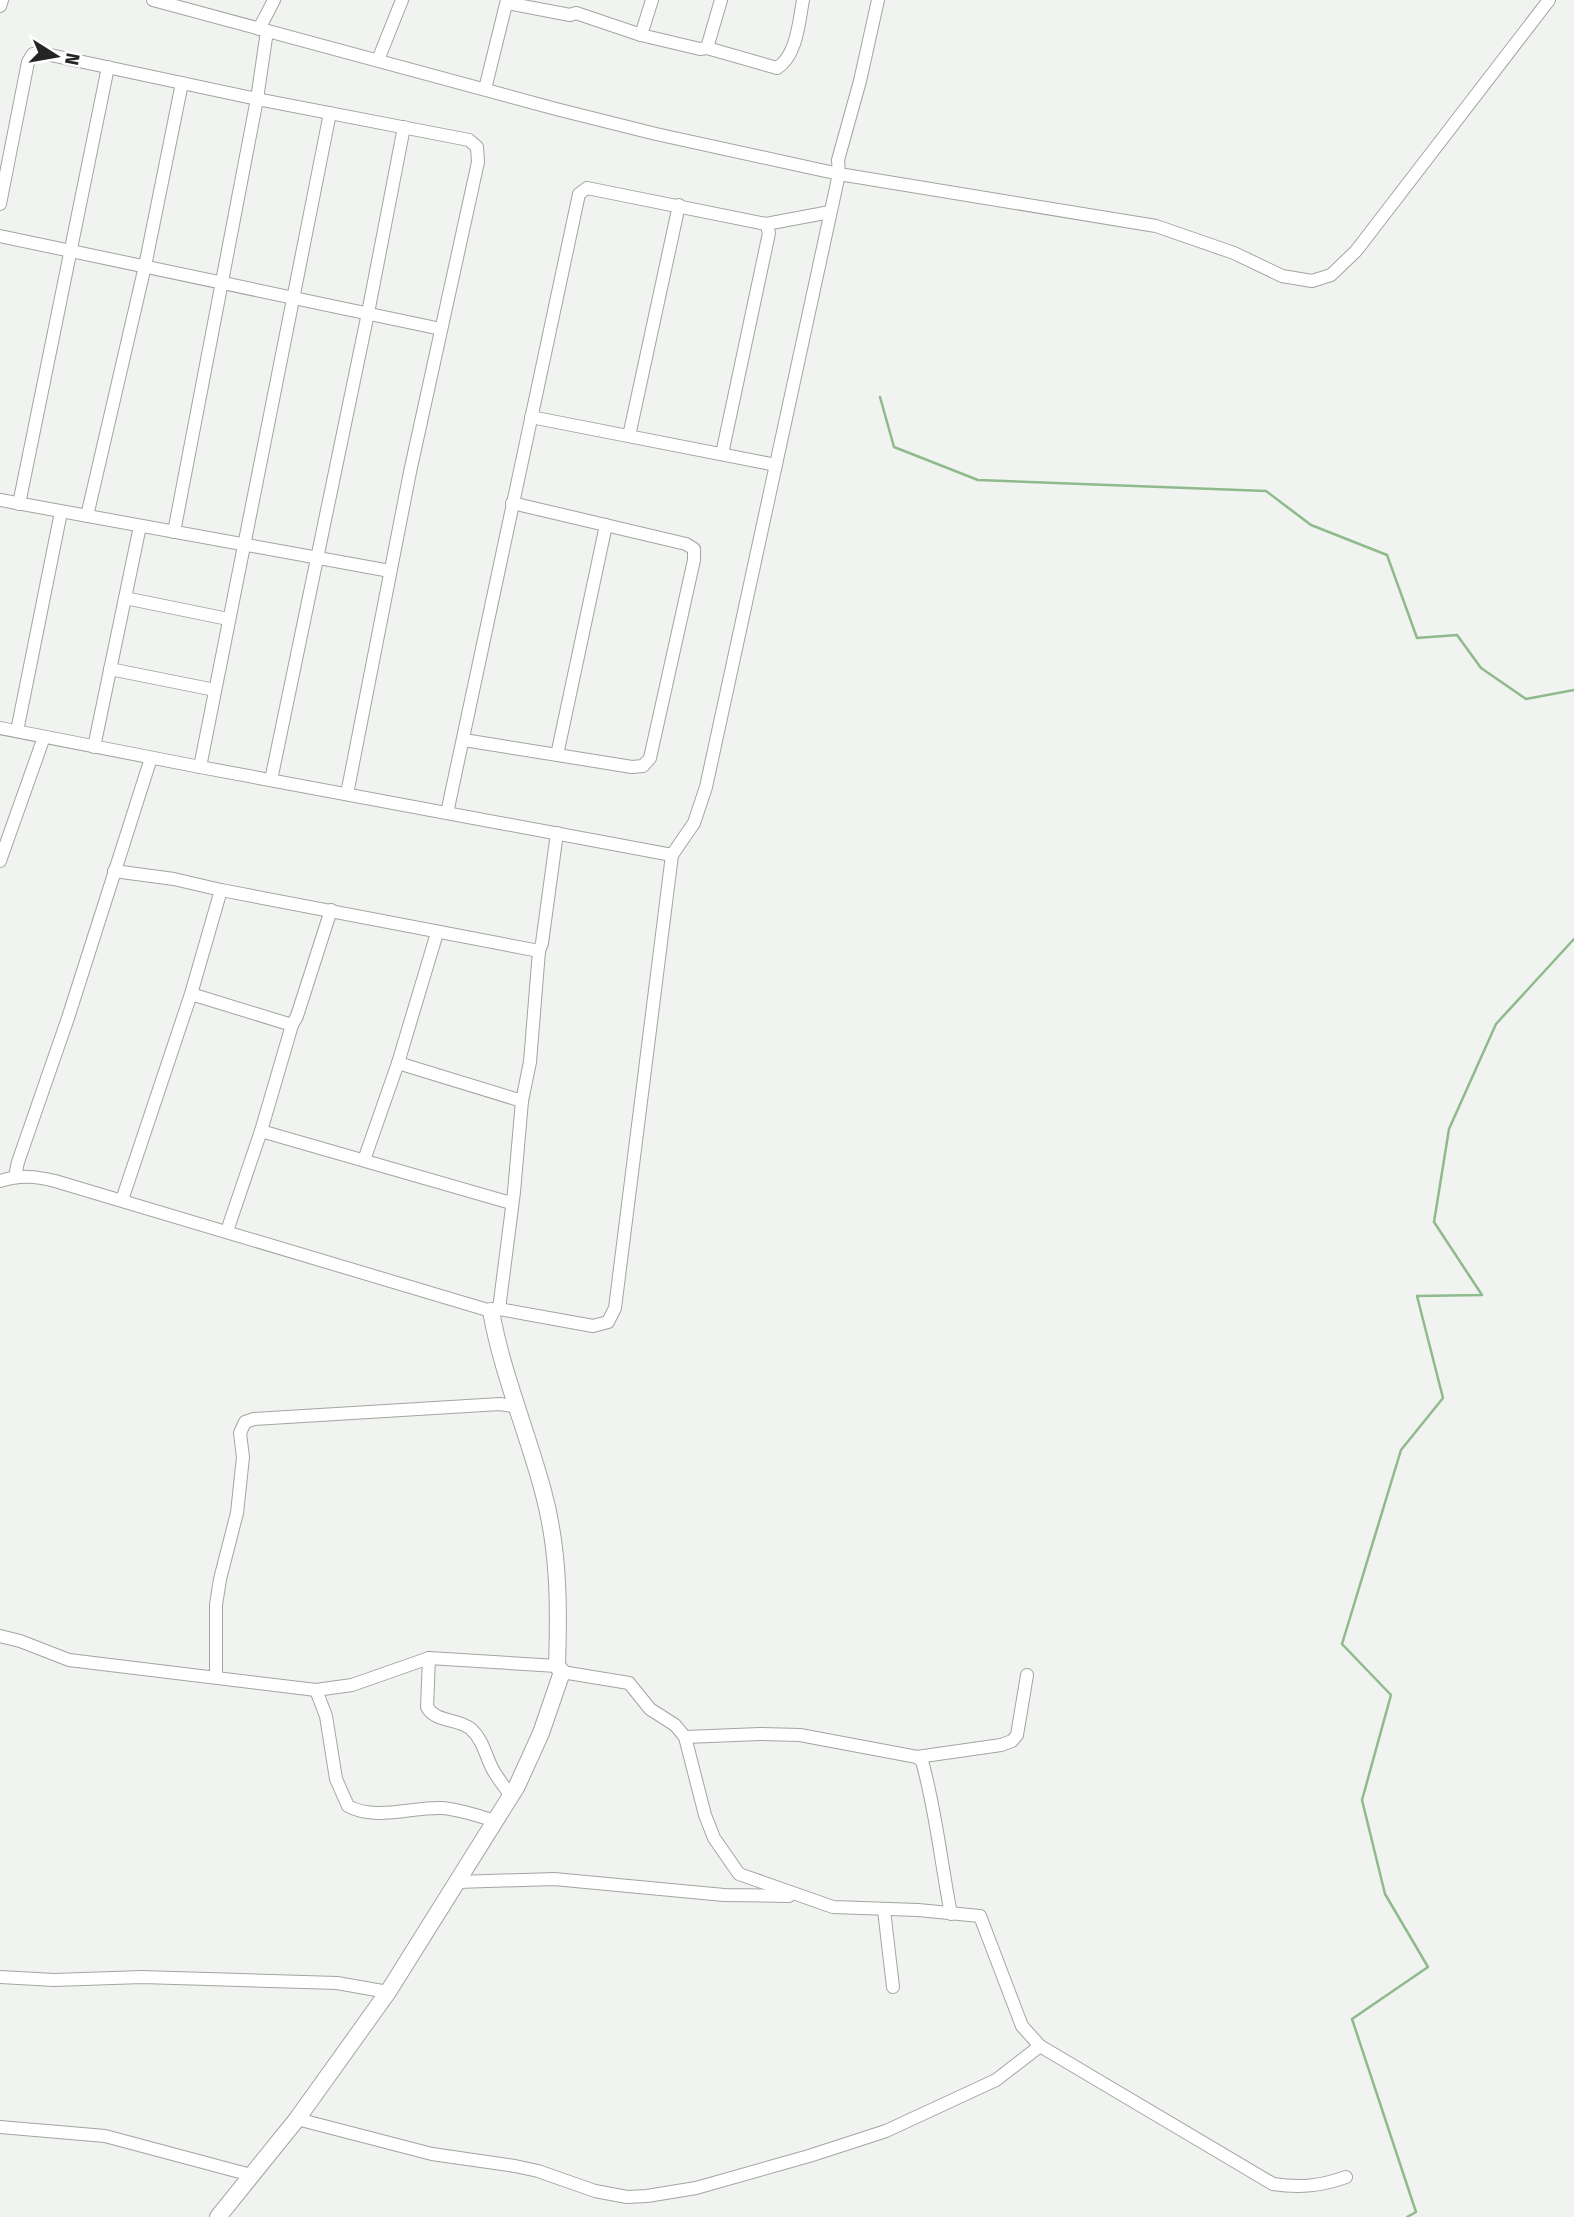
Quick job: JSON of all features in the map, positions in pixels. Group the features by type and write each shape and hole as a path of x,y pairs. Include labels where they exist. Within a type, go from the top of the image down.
{"street":[{"path":"0,6 2,0"},
{"path":"153,0 656,134 839,174 1156,226 1234,253 1282,276 1312,281 1331,275 1356,251 1549,0"},
{"path":"174,532 257,99 263,30 274,0"},
{"path":"378,60 401,0"},
{"path":"576,13 580,0"},
{"path":"641,35 652,0"},
{"path":"707,48 721,0"},
{"path":"485,89 507,2 570,15 576,13 641,35 699,49 707,48 777,68 784,64 793,46 803,0"},
{"path":"0,1181 15,1176 34,1176 495,1310 593,1326 608,1322 615,1308 672,855 694,822 706,787 839,174 838,160 878,0"},
{"path":"0,204 28,62 33,54 41,53 469,140 477,147 478,162 390,571 347,794"},
{"path":"19,504 108,67"},
{"path":"87,516 145,266 182,83"},
{"path":"200,767 291,297 330,113"},
{"path":"271,780 404,127"},
{"path":"447,813 579,194 587,188 594,189 766,224 830,212"},
{"path":"629,436 679,205"},
{"path":"722,454 769,233 766,224"},
{"path":"0,236 441,329"},
{"path":"531,417 776,465"},
{"path":"0,500 390,571"},
{"path":"464,740 632,767 643,766 650,758 694,560 694,549 686,544 512,503"},
{"path":"17,731 61,512"},
{"path":"94,747 140,526"},
{"path":"557,755 606,526"},
{"path":"125,598 228,618"},
{"path":"110,669 215,690"},
{"path":"0,728 672,855"},
{"path":"0,861 44,737"},
{"path":"15,1176 151,758"},
{"path":"218,2217 297,2119 388,1992 511,1796 541,1733 560,1669 559,1590 554,1541 543,1492 517,1408 495,1310 512,1203 522,1101 530,1062 539,951 557,833"},
{"path":"114,871 174,879 539,951"},
{"path":"122,1200 191,994 221,890"},
{"path":"227,1231 331,910"},
{"path":"364,1160 398,1063 437,933"},
{"path":"191,994 292,1025"},
{"path":"398,1063 522,1101"},
{"path":"261,1132 512,1203"},
{"path":"216,1677 216,1605 237,1513 243,1457 240,1433 245,1422 254,1419 500,1404 517,1408"},
{"path":"0,1636 69,1660 316,1690 352,1685 429,1658 560,1669 629,1683 650,1709 675,1725 685,1737 705,1815 714,1838 739,1874 833,1907 918,1910 980,1916 1022,2026 1040,2046 1273,2184 1294,2188 1324,2185 1346,2177"},
{"path":"429,1658 427,1707 430,1713 461,1722 471,1730 483,1744 493,1770 511,1796"},
{"path":"685,1737 800,1735 918,1757 1000,1745 1012,1741 1017,1735 1027,1675"},
{"path":"316,1690 326,1716 336,1779 348,1805 369,1813 422,1808 456,1810 495,1821"},
{"path":"918,1757 922,1761 936,1815 940,1856 951,1914"},
{"path":"457,1882 554,1879 724,1895 802,1896"},
{"path":"884,1910 893,1986"},
{"path":"0,1977 54,1980 142,1977 337,1983 388,1992"},
{"path":"297,2119 432,2154 538,2171 595,2191 627,2197 647,2196 696,2188 886,2131 996,2080 1040,2046"},
{"path":"0,2127 105,2136 251,2175"}],"waterway":[{"path":"880,397 894,447 978,480 1266,491 1311,525 1387,555 1417,638 1457,635 1481,668 1526,699 1574,690"},
{"path":"1407,2217 1416,2212 1352,2019 1428,1967 1385,1894 1362,1800 1391,1695 1342,1644 1401,1450 1443,1398 1417,1296 1482,1295 1434,1222 1449,1129 1496,1024 1574,939"}]}
